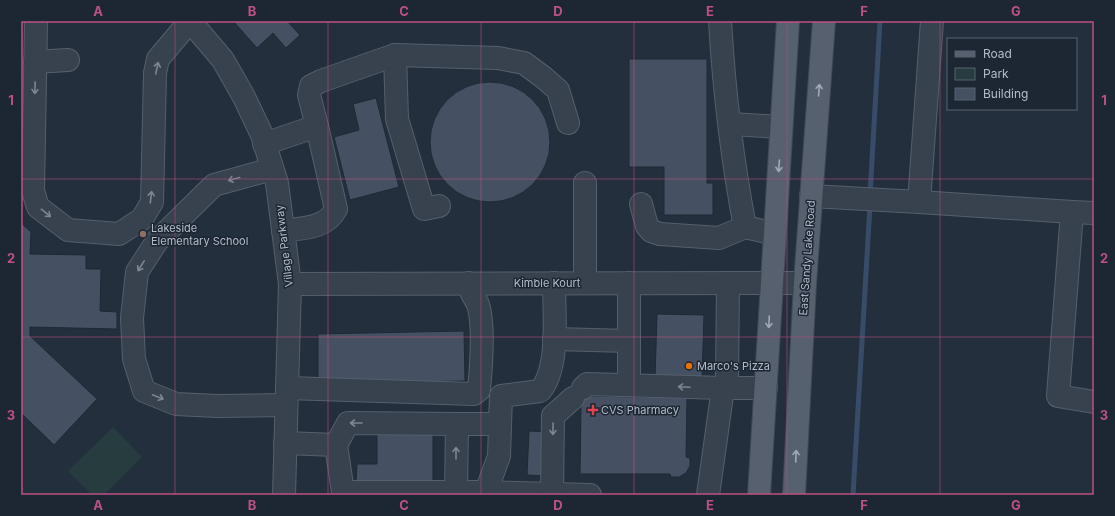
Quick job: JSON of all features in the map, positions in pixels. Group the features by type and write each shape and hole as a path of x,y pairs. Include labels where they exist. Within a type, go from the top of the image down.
{"main road":[{"path":"759,495 788,21"},
{"name":"East Sandy Lake Road","path":"794,495 805,282 824,21"},
{"path":"781,127 816,129"}],"street":[{"path":"36,21 33,191 38,207 68,230 119,234 142,219 152,202 155,73 158,60 190,21"},
{"name":"Village Parkway","path":"190,21 223,60 244,97 264,144 277,183 290,284 284,495"},
{"path":"720,21 722,52 738,191 745,227"},
{"path":"911,201 932,21"},
{"path":"395,55 397,119 424,209 439,206"},
{"path":"283,231 321,225 332,217 336,210 317,126 308,95 311,86 320,81 395,55 498,58 524,63 543,76 558,90 568,123"},
{"path":"35,62 68,60"},
{"path":"730,124 781,127"},
{"path":"264,144 317,126"},
{"path":"272,169 214,185 157,241 137,272 132,318 134,359 144,391 176,404 217,406 287,396 474,394 479,390 480,319 479,307 470,292 469,283"},
{"path":"585,183 585,283"},
{"path":"811,196 1094,213"},
{"path":"641,204 647,226 651,231 660,234 720,238 745,227 775,234"},
{"path":"1072,212 1058,396 1094,402"},
{"name":"Kimble Kourt","path":"290,284 805,282"},
{"path":"486,494 499,456 501,396 540,391 547,384 554,340 554,283"},
{"path":"629,283 629,384"},
{"path":"708,495 723,388 728,380 728,283"},
{"path":"554,340 629,341"},
{"path":"552,494 553,416 587,384 766,388"},
{"path":"500,424 348,423 336,445 343,492 456,492 486,494 590,495"},
{"path":"456,424 456,492"},
{"path":"286,443 336,445"}],"green space":[{"path":"113,427 142,457 104,495 92,495 68,471"}],"building":[{"path":"287,21 300,35 286,48 273,33 257,48 234,22"},
{"path":"629,59 707,59 707,183 713,183 713,215 664,215 664,167 629,167"},
{"path":"490,82 513,86 533,99 546,119 550,142 546,165 533,185 513,198 490,202 467,198 447,185 434,165 430,142 434,119 447,99 467,86"},
{"path":"376,98 399,187 350,200 334,137 359,130 353,104"},
{"path":"21,223 31,232 30,254 86,255 86,269 101,269 100,311 117,312 117,329 30,327 30,336 97,399 54,445 21,413"},
{"path":"657,314 704,315 702,381 655,379"},
{"path":"464,331 465,381 318,383 318,334"},
{"name":"CVS Pharmacy","path":"579,384 590,396 687,398 686,457 690,458 690,466 686,473 679,477 671,477 670,474 580,474 581,407 569,394"},
{"path":"377,431 433,432 433,483 356,482 357,464 377,464"},
{"path":"529,431 550,432 547,476 527,475"}],"waterway":[{"path":"870,195 880,21"},
{"path":"853,495 870,205"}],"place":[{"name":"Lakeside Elementary School","path":"143,234"},
{"name":"Marco's Pizza","path":"689,366"},
{"name":"CVS Pharmacy","path":"593,410"}]}
